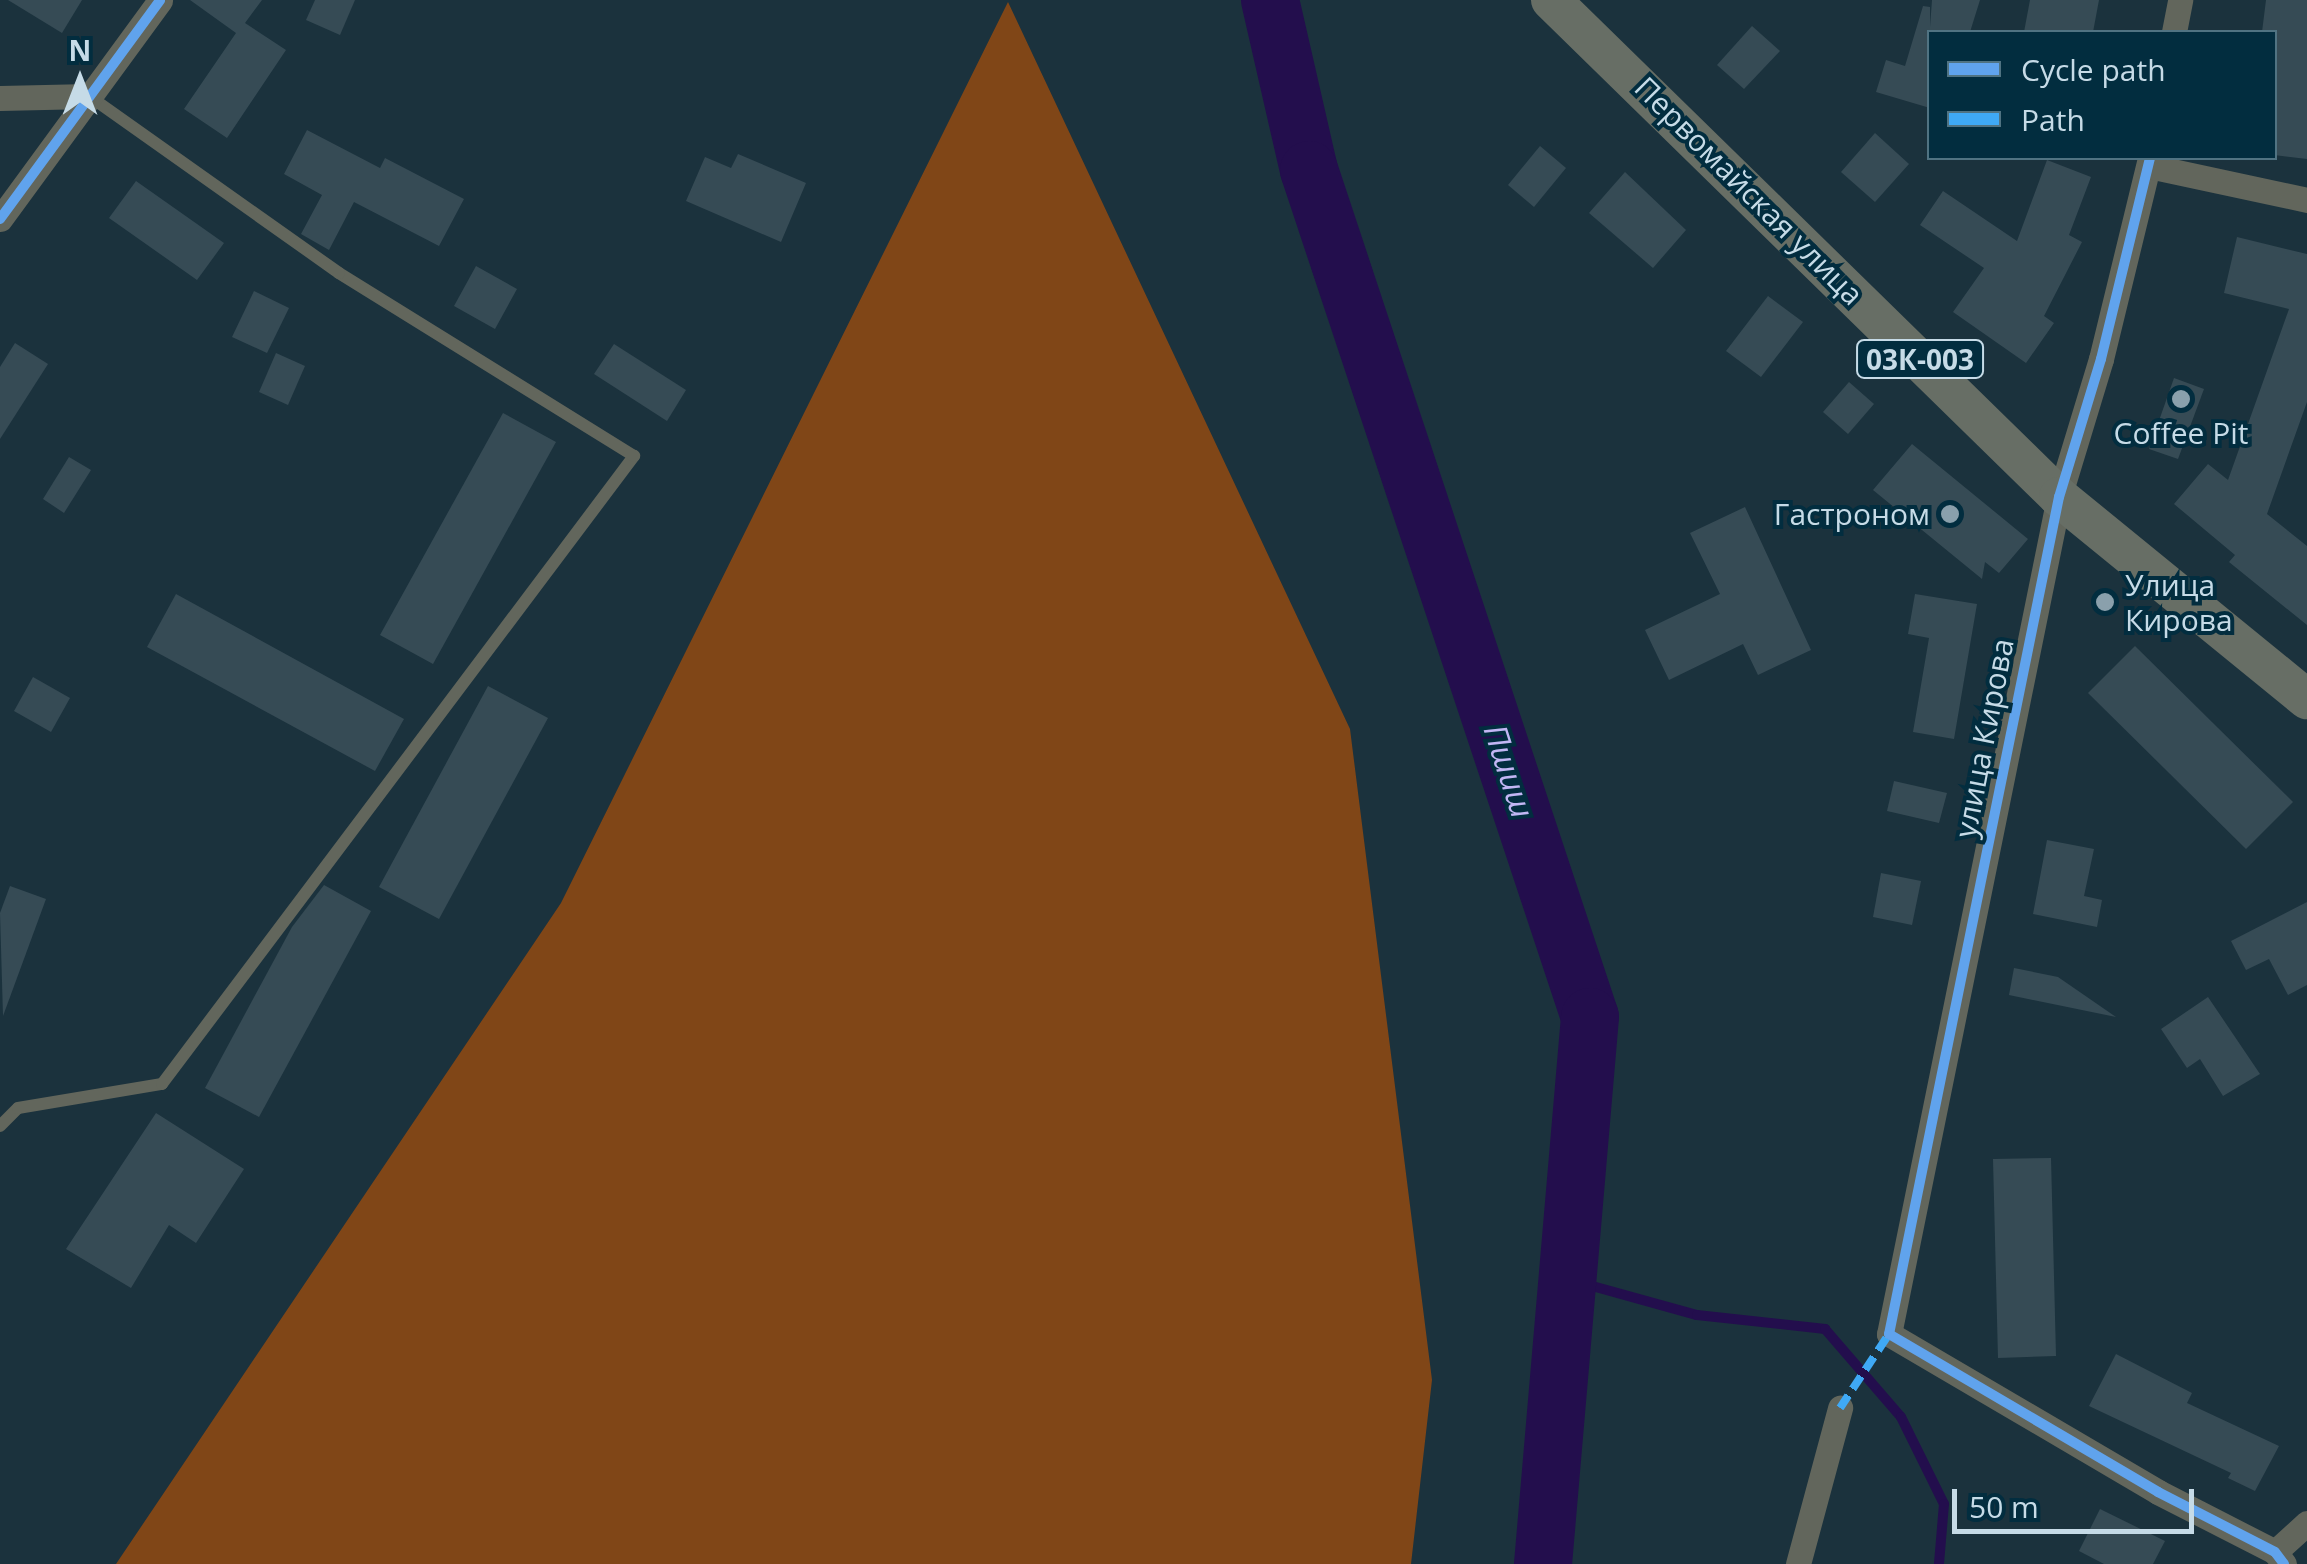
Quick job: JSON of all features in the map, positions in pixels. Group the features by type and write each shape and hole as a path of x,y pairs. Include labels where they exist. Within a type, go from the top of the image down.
{"main road":[{"name":"Первомайская улица","path":"1551,0 2059,497 2307,699"}],"street":[{"path":"0,219 160,0"},
{"path":"2174,30 2180,0"},
{"path":"0,98 89,96"},
{"path":"2150,162 2307,200"},
{"name":"улица Кирова","path":"2150,162 2059,497 1889,1334 2158,1492 2279,1558"},
{"path":"1798,1564 1840,1408"},
{"path":"2279,1558 2307,1523"}],"lane":[{"path":"0,1126 18,1108 162,1084 634,456 339,274 89,96"}],"shaded area":[{"path":"1008,2 1350,729 1432,1380 1411,1564 116,1564 561,903"}],"building":[{"path":"8,0 82,0 62,33"},
{"path":"190,0 262,0 245,23 286,50 227,138 184,109 236,33"},
{"path":"315,0 355,0 340,35 306,20"},
{"path":"1932,0 1980,0 1971,30 1927,30 1927,107 1876,92 1886,60 1905,66 1923,6 1930,7 1930,27"},
{"path":"2030,0 2099,0 2093,30 2024,30"},
{"path":"2266,0 2307,0 2307,159 2277,155 2277,30 2262,30"},
{"path":"1752,26 1780,51 1744,89 1717,65"},
{"path":"307,130 380,168 385,158 464,199 439,246 354,202 329,250 301,234 322,195 284,174"},
{"path":"1875,133 1909,164 1875,202 1841,172"},
{"path":"1540,146 1566,168 1534,207 1508,185"},
{"path":"738,154 806,183 781,242 686,201 705,157 731,168"},
{"path":"2047,160 2091,177 2069,235 2082,242 2044,316 2054,323 2026,363 1953,312 1984,268 1920,225 1943,191 2017,241"},
{"path":"1625,172 1686,230 1653,268 1589,213"},
{"path":"136,181 224,243 197,280 109,218"},
{"path":"2237,237 2307,254 2307,402 2267,514 2307,546 2307,625 2229,562 2235,555 2174,504 2208,464 2228,480 2289,309 2224,293"},
{"path":"476,266 517,289 495,329 454,306"},
{"path":"254,291 289,308 267,353 232,337"},
{"path":"1768,296 1803,322 1761,377 1726,351"},
{"path":"15,343 48,364 0,439 0,367"},
{"path":"614,344 686,390 667,421 594,374"},
{"path":"276,353 305,366 288,405 259,392"},
{"path":"2174,378 2204,389 2178,459 2149,449"},
{"path":"1849,382 1874,404 1848,434 1823,412"},
{"path":"503,413 556,442 433,664 380,635"},
{"name":"Гастроном","path":"1912,444 2028,539 1999,573 1985,562 1982,579 1873,490"},
{"path":"69,457 91,470 64,513 43,499"},
{"path":"1745,507 1811,650 1758,675 1743,644 1669,680 1645,630 1720,594 1690,533"},
{"path":"176,594 404,719 375,771 147,647"},
{"path":"1915,594 1977,604 1954,739 1913,732 1929,638 1908,634"},
{"path":"2135,646 2293,802 2246,849 2088,693"},
{"path":"33,677 70,698 51,732 14,711"},
{"path":"488,686 548,718 439,919 379,887"},
{"path":"1894,781 1947,793 1939,823 1887,811"},
{"path":"2047,840 2094,849 2084,896 2102,900 2097,927 2033,914"},
{"path":"1881,873 1921,881 1912,925 1873,917"},
{"path":"324,885 371,911 259,1117 205,1088 292,927"},
{"path":"10,886 46,899 3,1016 0,913"},
{"path":"2307,902 2307,985 2288,995 2269,959 2246,970 2231,941"},
{"path":"2014,968 2058,977 2116,1017 2009,995"},
{"path":"2208,997 2260,1074 2223,1096 2200,1059 2187,1068 2161,1029"},
{"path":"156,1113 244,1169 196,1243 169,1225 131,1288 66,1249"},
{"path":"2051,1158 2056,1356 1998,1358 1993,1159"},
{"path":"2116,1354 2192,1393 2187,1403 2279,1446 2255,1491 2228,1478 2231,1473 2089,1406"},
{"path":"2100,1509 2165,1541 2153,1564 2104,1564 2079,1551"}],"waterway":[{"name":"Пшиш","path":"1270,0 1309,170 1590,1017 1543,1564"},
{"path":"1567,1279 1697,1315 1825,1329 1901,1417 1944,1504 1939,1564"}],"marked path":[{"path":"1840,1408 1889,1334"}],"cycle path":[{"path":"0,219 160,0"},
{"path":"2150,160 2101,359 2059,497 1889,1334 2158,1492 2275,1552 2284,1564"}],"place":[{"name":"Coffee Pit","path":"2181,399"},
{"name":"Гастроном","path":"1950,514"},
{"name":"Улица Кирова","path":"2105,602"}]}
